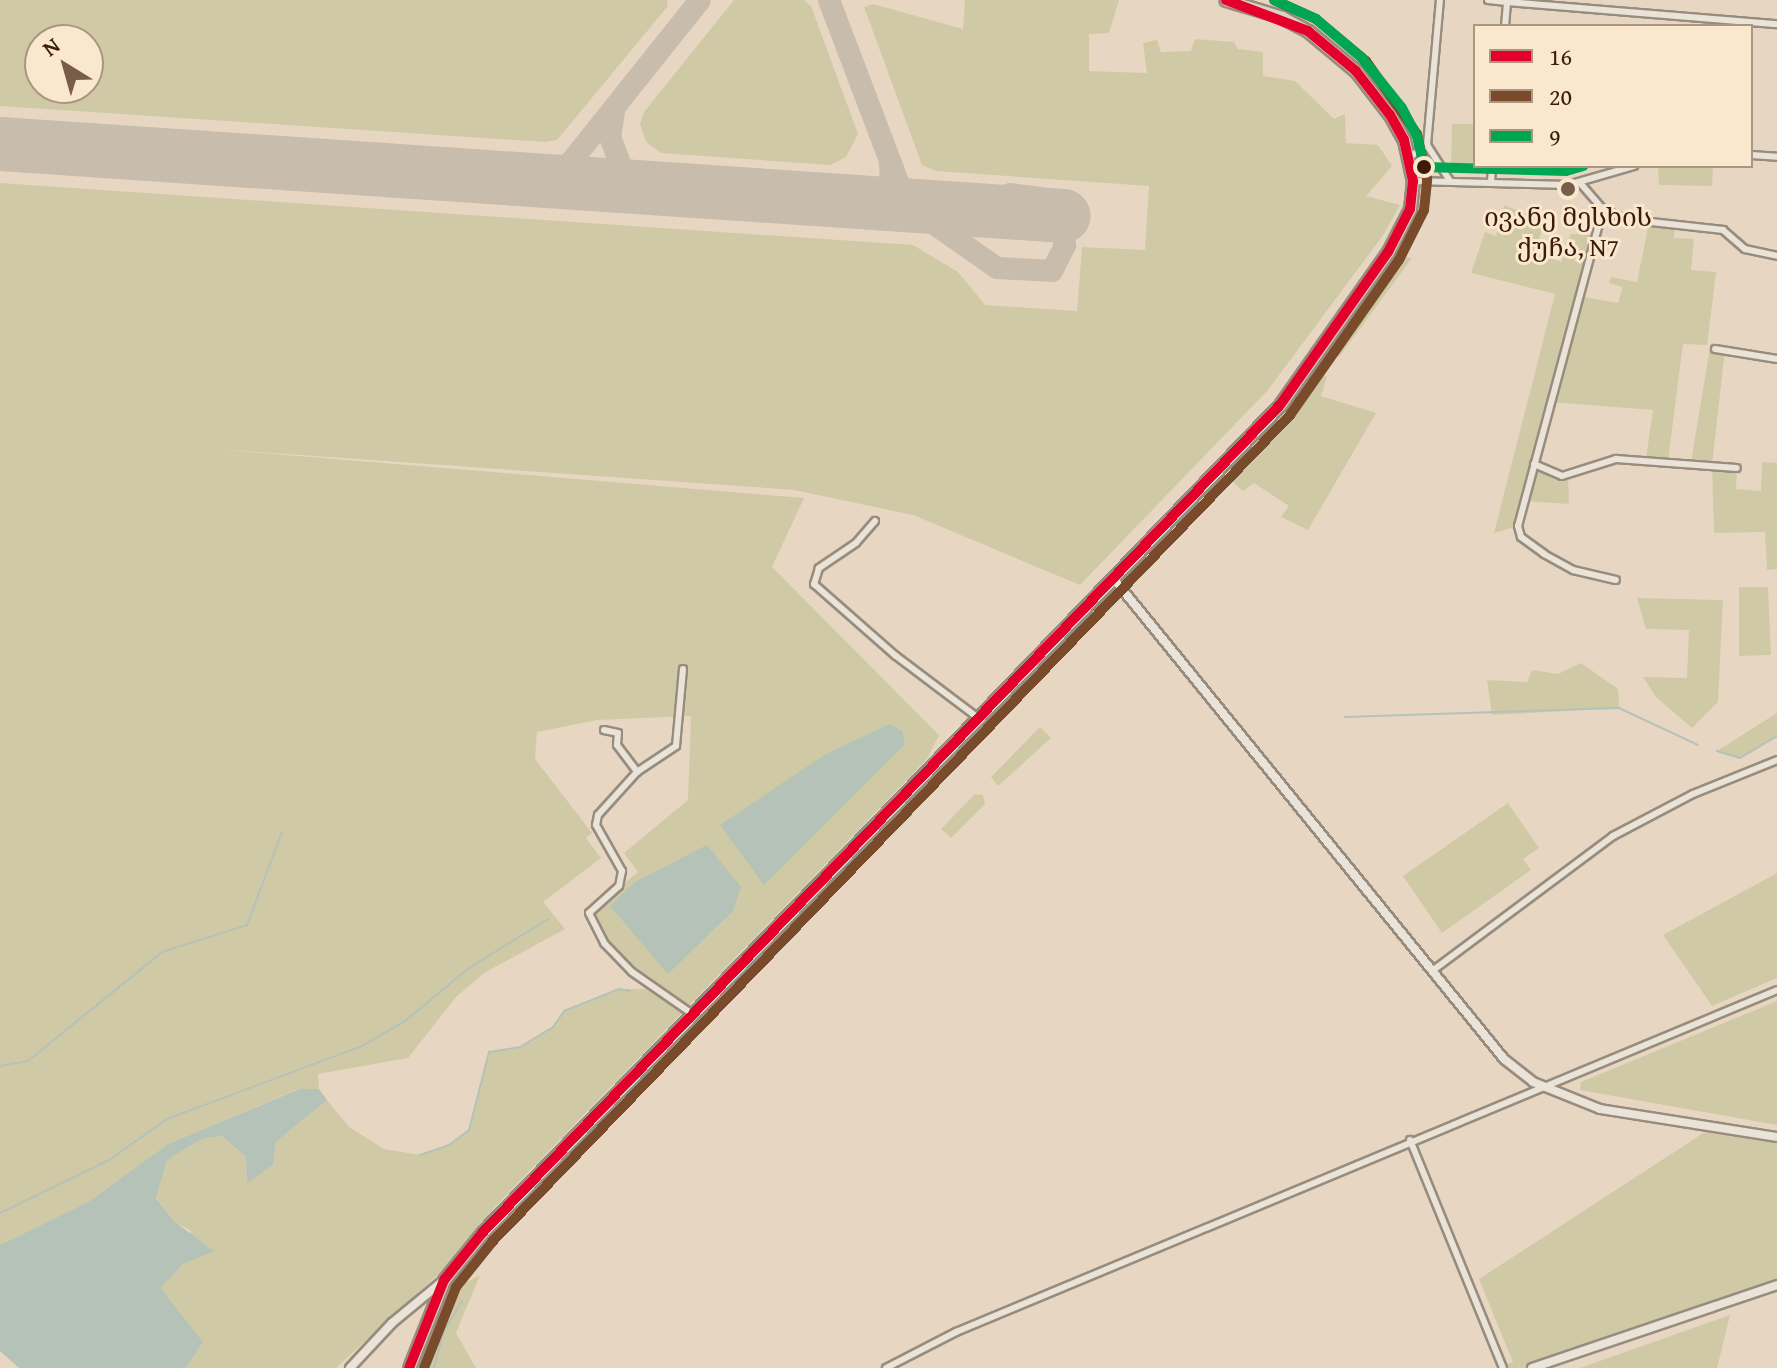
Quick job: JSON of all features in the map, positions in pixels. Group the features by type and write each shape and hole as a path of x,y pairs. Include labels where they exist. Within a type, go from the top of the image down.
{"highway":[{"path":"409,1368 444,1280 492,1223 1280,405 1388,252 1410,209 1413,181 1410,157 1375,92 1335,51 1282,17 1226,0"}],"street":[{"path":"1440,0 1427,145 1450,181"},
{"path":"1488,0 1670,22 1777,24"},
{"path":"1505,24 1507,2"},
{"path":"1410,157 1427,145"},
{"path":"1753,155 1777,157"},
{"path":"1491,182 1492,168"},
{"path":"1413,181 1581,184 1628,168"},
{"path":"1581,184 1603,209 1624,219 1723,230 1745,249 1777,256"},
{"path":"1603,209 1518,526 1521,537 1573,570 1616,580"},
{"path":"1715,349 1777,359"},
{"path":"1534,464 1562,476 1616,459 1737,468"},
{"path":"875,521 856,543 819,568 814,584 896,656 977,717"},
{"path":"1113,578 1504,1059 1543,1087 1600,1109 1777,1137"},
{"path":"683,669 676,746 637,772 598,815 596,825 622,871 619,886 589,913 604,943 632,972 691,1013"},
{"path":"604,730 618,733 617,745 637,772"},
{"path":"1432,971 1613,836 1693,794 1777,760"},
{"path":"886,1368 956,1332 1410,1140 1777,990"},
{"path":"1410,1140 1503,1368"},
{"path":"350,1368 392,1323 444,1280"},
{"path":"1532,1368 1777,1285"}],"shaded area":[{"path":"0,0 667,0 668,6 557,140 546,142 0,106"},
{"path":"734,0 804,0 811,6 858,134 846,157 830,165 661,153 646,142 640,124 644,112"},
{"path":"965,0 1119,0 1109,33 1089,34 1089,71 1147,73 1143,43 1157,40 1161,52 1191,51 1195,39 1234,42 1238,49 1263,52 1263,76 1295,81 1334,119 1345,114 1346,143 1378,145 1392,166 1366,196 1400,205 1384,234 1268,390 1080,585 913,515 794,490 216,449 804,498 772,567 939,735 927,759 495,1207 446,1267 336,1368 186,1368 203,1342 161,1288 183,1264 191,1231 175,1222 156,1197 167,1160 202,1139 222,1136 246,1157 247,1182 273,1165 276,1142 327,1100 349,1127 384,1149 420,1155 449,1145 469,1130 489,1052 520,1047 552,1027 564,1011 619,989 657,989 604,943 589,913 638,872 624,853 688,800 691,716 597,720 537,732 535,759 592,833 586,838 601,858 543,902 565,929 484,973 456,997 408,1058 318,1074 319,1089 298,1089 168,1144 88,1202 0,1245 0,183 913,245 958,272 985,305 1077,311 1082,247 1145,250 1149,186 936,171 922,165 864,7 873,4 963,29"},
{"path":"1452,124 1473,124 1473,168 1476,170 1451,170"},
{"path":"1658,168 1713,168 1712,186 1659,185"},
{"path":"1504,205 1546,222 1533,252 1561,262 1571,234 1596,235 1578,296 1618,303 1623,287 1609,283 1611,277 1637,282 1649,223 1675,224 1674,238 1694,239 1691,270 1716,272 1707,345 1683,344 1668,461 1646,458 1653,410 1550,402 1534,464 1568,476 1569,504 1525,501 1518,526 1494,533 1555,294 1471,273 1485,232 1496,236"},
{"path":"1405,257 1412,258 1339,357 1332,353"},
{"path":"1710,347 1725,350 1712,465 1737,468 1736,489 1761,491 1762,462 1777,463 1777,569 1767,570 1765,532 1714,533 1712,466 1691,463"},
{"path":"1320,373 1327,377 1321,396 1376,413 1308,530 1281,517 1289,506 1254,483 1243,491 1228,478"},
{"path":"1739,587 1768,587 1771,655 1739,656"},
{"path":"1637,598 1723,600 1718,702 1692,728 1656,697 1643,677 1687,678 1689,630 1646,629"},
{"path":"1581,663 1618,689 1619,708 1492,715 1487,680 1527,682 1532,670 1558,674"},
{"path":"1777,713 1777,736 1740,758 1717,751"},
{"path":"890,724 902,731 905,744 764,885 720,825 826,754"},
{"path":"1040,727 1051,738 998,786 991,777"},
{"path":"975,794 983,795 985,804 951,838 941,829"},
{"path":"1508,803 1539,848 1523,859 1531,870 1442,933 1403,876"},
{"path":"707,845 741,887 733,911 668,974 610,906 635,882"},
{"path":"1777,873 1777,978 1712,1006 1663,935"},
{"path":"1777,1001 1777,1125 1580,1090 1581,1082"},
{"path":"299,1089 319,1089 327,1100 276,1142 273,1165 247,1183 246,1157 222,1136 202,1139 167,1160 156,1198 175,1222 214,1251 183,1264 161,1288 203,1342 186,1368 19,1368 0,1351 0,1245 88,1202 168,1144"},
{"path":"1705,1132 1777,1142 1777,1281 1531,1368 1498,1368 1513,1362 1479,1279"},
{"path":"480,1275 456,1333 476,1368 416,1368 447,1293"},
{"path":"1730,1315 1717,1368 1580,1368"}],"waterway":[{"path":"1345,717 1619,708 1698,745"},
{"path":"1717,751 1740,758 1777,736"},
{"path":"0,1066 28,1061 162,952 247,925 282,832"},
{"path":"0,1213 109,1160 167,1119 362,1046 405,1021 469,968 548,919"},
{"path":"420,1155 449,1145 469,1130 489,1052 520,1047 553,1027 564,1011 619,989 630,991"},
{"path":"434,1368 444,1331 462,1301"}],"taxiway":[{"path":"515,179 540,179 570,163 700,0"},
{"path":"829,0 907,205 997,268 1052,271 1065,245 1057,215 1041,198 1010,194 983,210"},
{"path":"614,112 610,137 622,169 642,185 656,188"},
{"path":"843,201 876,198 891,179 890,165"}],"runway":[{"path":"0,144 1064,216"}],"transit line":[{"name":"16","path":"409,1368 444,1280 483,1232 1280,405 1388,252 1410,209 1413,181 1404,140 1390,115 1356,71 1308,31 1226,0"},
{"name":"20","path":"424,1368 456,1287 493,1241 1290,415 1399,260 1424,210 1427,179 1417,134 1366,61 1316,19 1274,0"},
{"name":"9","path":"1274,0 1316,19 1361,57 1402,108 1417,136 1424,167 1566,171 1576,168"}],"place":[{"name":"ივანე მესხის ქუჩა, N7","path":"1568,189"}]}
